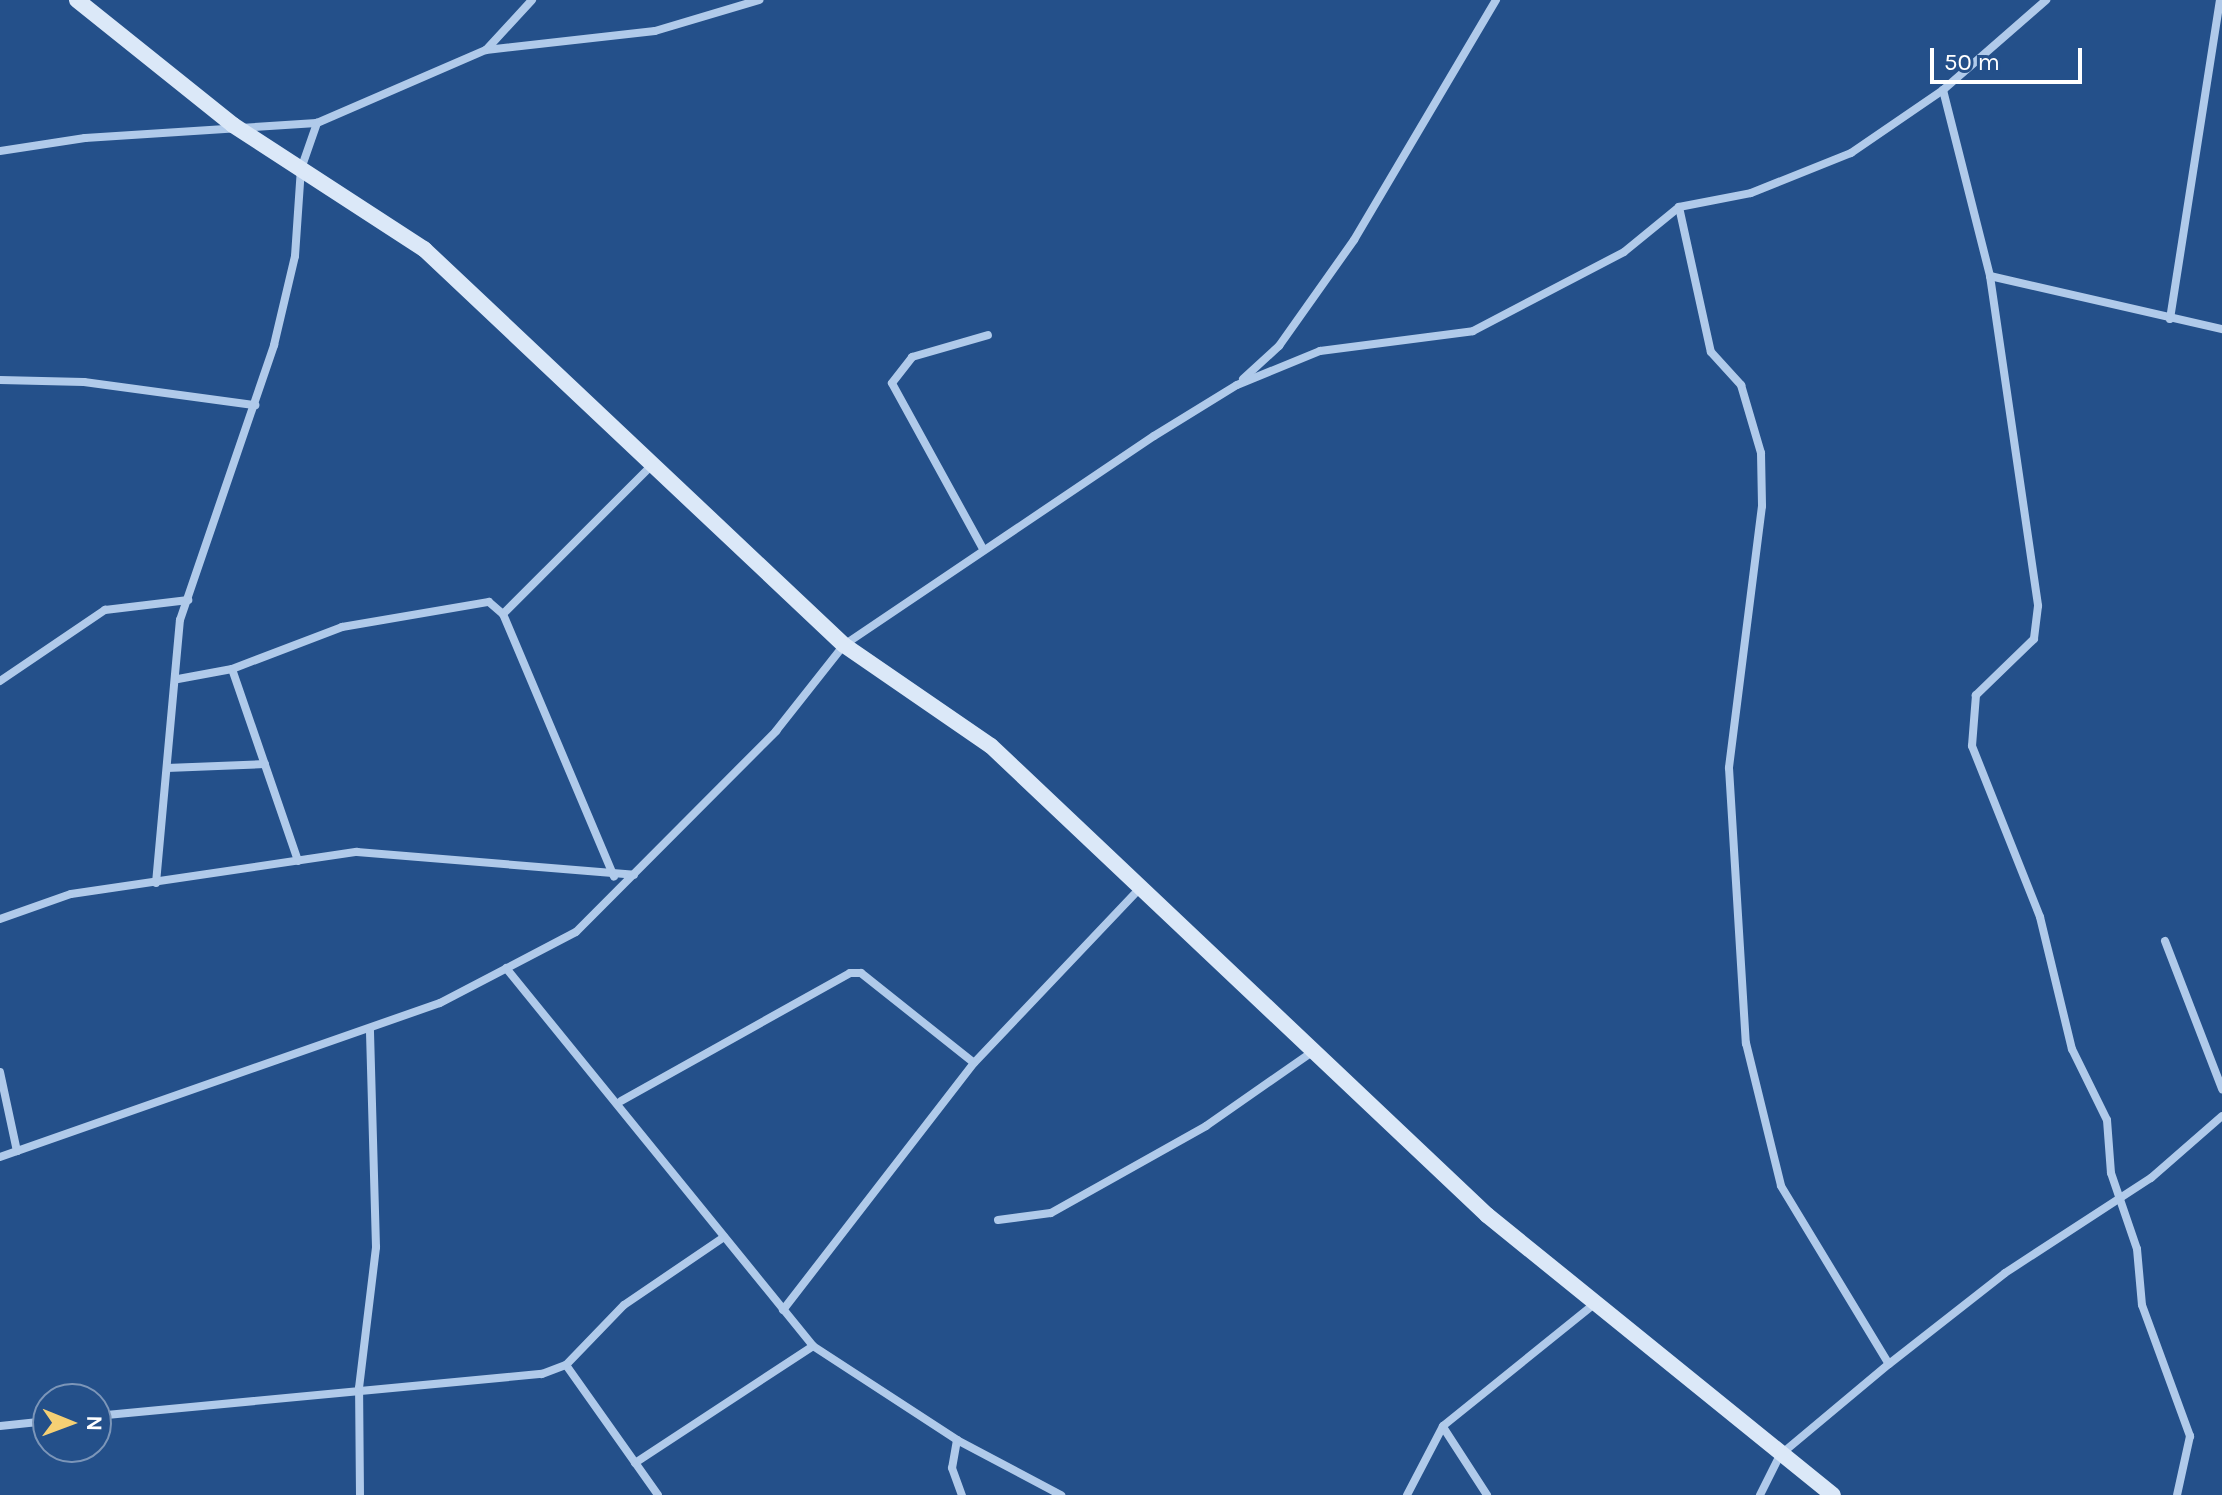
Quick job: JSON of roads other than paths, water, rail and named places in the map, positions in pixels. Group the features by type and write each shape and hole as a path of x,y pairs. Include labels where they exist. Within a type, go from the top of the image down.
{"street":[{"path":"77,0 233,125 424,249 844,645 991,746 1312,1052 1593,1305 1833,1495"},
{"path":"486,50 532,0"},
{"path":"0,151 233,125 317,123 486,50 655,31 759,0"},
{"path":"1237,385 1279,346 1354,240 1496,0"},
{"path":"2170,319 2220,0"},
{"path":"0,1157 370,1029 506,968 576,932 776,731 844,645 982,547 1237,385 1320,351 1473,331 1624,252 1679,207 1796,178 1851,153 1943,90 2042,1"},
{"path":"1943,90 1990,276 2038,619 2034,639 1976,695 1972,746 2040,917 2072,1049 2107,1120 2119,1197 2137,1249 2142,1305 2190,1436 2177,1495"},
{"path":"156,883 188,600 255,405 295,256 301,169 317,123"},
{"path":"1679,207 1711,352 1741,385 1761,453 1762,506 1729,768 1746,1043 1781,1186 1889,1364"},
{"path":"1990,276 2222,329"},
{"path":"982,547 892,383 912,357 988,335"},
{"path":"0,380 84,382 255,405"},
{"path":"503,614 651,466"},
{"path":"0,681 105,610 188,600"},
{"path":"178,679 232,669 342,627 479,600 503,614 614,877"},
{"path":"232,669 298,861"},
{"path":"167,768 265,764"},
{"path":"0,919 71,894 298,861 398,851 614,877 634,875"},
{"path":"783,1310 974,1063 1139,889"},
{"path":"2165,941 2222,1089"},
{"path":"506,968 621,1101 724,1237 813,1346 957,1440 1061,1495"},
{"path":"621,1101 850,973 861,973 974,1063"},
{"path":"360,1495 359,1388 376,1247 370,1029"},
{"path":"998,1220 1051,1213 1206,1126 1312,1052"},
{"path":"0,1072 17,1151"},
{"path":"1760,1495 1780,1455 1889,1364 2005,1273 2119,1197 2222,1116"},
{"path":"112,1414 359,1388 516,1380 566,1365 624,1305 724,1237"},
{"path":"1407,1495 1443,1426 1593,1305"},
{"path":"635,1463 813,1346"},
{"path":"566,1365 658,1495"},
{"path":"0,1426 32,1423"},
{"path":"1443,1426 1487,1495"},
{"path":"957,1440 952,1468 962,1495"}]}
